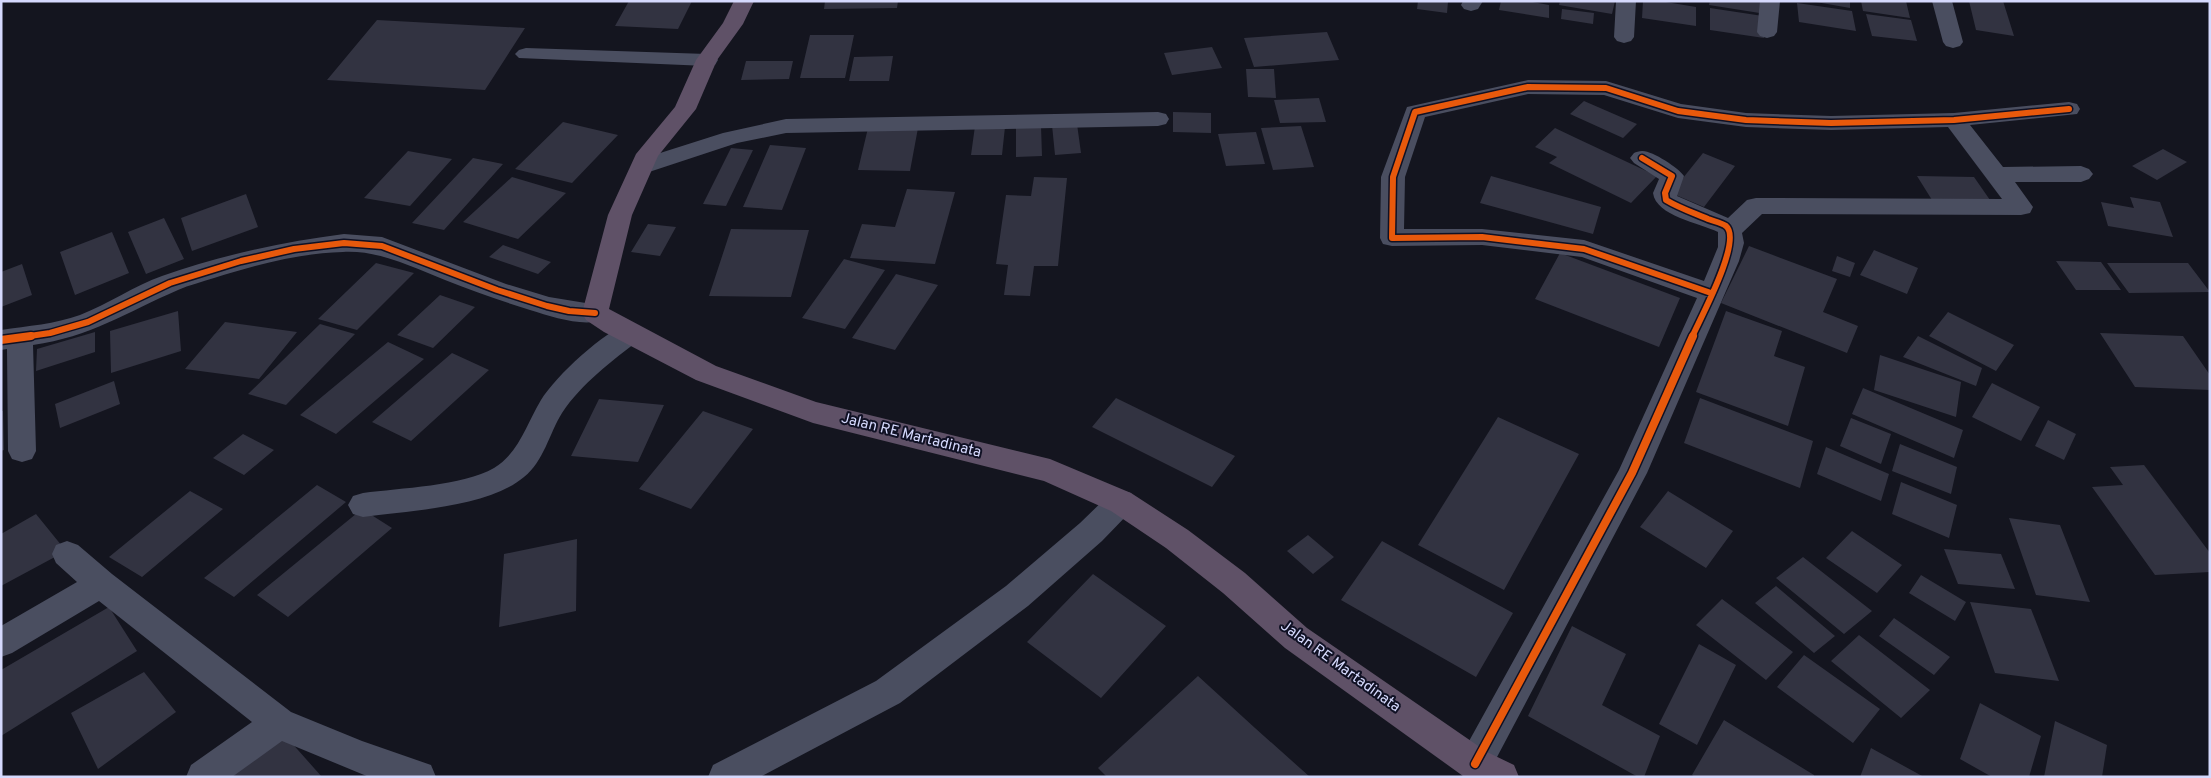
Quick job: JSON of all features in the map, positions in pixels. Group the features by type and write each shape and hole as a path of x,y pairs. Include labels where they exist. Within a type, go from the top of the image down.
{"highway":[{"path":"595,313 620,215 646,160 685,109 707,60 733,24 744,1"},
{"name":"Jalan RE Martadinata","path":"595,313 706,373 813,412 1050,470 1121,502 1177,539 1227,578 1296,638 1475,764 1502,777"}],"street":[{"path":"1624,37 1626,1"},
{"path":"1767,32 1770,1"},
{"path":"1942,1 1953,42"},
{"path":"526,54 707,60"},
{"path":"1711,293 1584,250 1482,237 1392,238 1393,177 1416,112 1528,87 1606,88 1678,111 1746,120 1882,124 1954,120 2069,109"},
{"path":"646,160 751,131 786,126 1158,119"},
{"path":"1730,230 1756,206 2020,207 1954,120"},
{"path":"1475,764 1632,473 1726,261 1732,240 1730,230 1726,226 1677,207 1666,200 1665,193 1672,176 1642,158"},
{"path":"1997,175 2081,174"},
{"path":"22,451 10,340 50,333 88,322 170,283 241,261 294,250 344,243 382,246 497,290 547,306 569,312 595,313"},
{"path":"363,505 462,490 489,484 506,475 521,462 531,449 550,409 559,396 592,362 630,333"},
{"path":"725,777 888,692 1017,596 1091,532 1121,502"},
{"path":"67,554 100,584 279,723 360,757 418,777"},
{"path":"1,643 100,584"},
{"path":"203,777 279,723"}],"building":[{"path":"629,1 692,1 678,29 615,26"},
{"path":"825,1 898,1 897,8 824,9"},
{"path":"1418,1 1448,2 1447,13 1417,9"},
{"path":"1501,1 1527,1 1549,5 1549,18 1499,10"},
{"path":"1560,1 1615,1 1612,14 1559,5"},
{"path":"1643,1 1660,1 1696,7 1696,26 1642,18"},
{"path":"1710,1 1765,1 1766,14 1709,5"},
{"path":"1850,1 1850,8 1816,2"},
{"path":"1861,1 1906,1 1910,18 1863,11"},
{"path":"1969,1 2003,1 2014,36 1976,30"},
{"path":"1797,3 1852,11 1856,31 1799,22"},
{"path":"1710,8 1763,16 1764,38 1710,30"},
{"path":"1562,9 1594,13 1593,24 1561,19"},
{"path":"1866,14 1911,20 1917,41 1872,36"},
{"path":"377,20 525,28 485,90 327,80"},
{"path":"1327,32 1339,60 1254,67 1244,38"},
{"path":"810,35 854,35 845,78 800,78"},
{"path":"1212,47 1222,68 1172,75 1164,53"},
{"path":"893,56 889,81 849,81 854,57"},
{"path":"746,61 793,61 789,79 741,80"},
{"path":"1246,69 1274,69 1276,98 1248,97"},
{"path":"1319,98 1326,122 1280,123 1274,100"},
{"path":"1584,101 1637,124 1623,138 1570,114"},
{"path":"1173,112 1211,113 1211,133 1173,132"},
{"path":"563,122 618,135 572,183 515,169"},
{"path":"1077,124 1081,153 1055,155 1052,125"},
{"path":"975,126 1005,127 1002,155 971,155"},
{"path":"1016,126 1041,126 1042,156 1016,157"},
{"path":"1301,126 1314,167 1273,170 1261,128"},
{"path":"868,128 918,128 910,171 858,170"},
{"path":"1555,128 1657,176 1631,203 1549,163 1557,157 1535,147"},
{"path":"1256,132 1265,164 1226,166 1218,134"},
{"path":"770,145 806,148 782,210 743,207"},
{"path":"731,148 753,150 726,206 703,204"},
{"path":"2163,149 2187,162 2157,180 2132,166"},
{"path":"408,151 452,159 410,206 364,198"},
{"path":"1703,153 1735,166 1704,207 1671,193"},
{"path":"473,158 503,164 444,230 412,223"},
{"path":"1491,176 1601,207 1593,234 1480,203"},
{"path":"1917,176 1974,177 1990,200 1932,200"},
{"path":"512,177 566,193 518,239 463,222"},
{"path":"1034,177 1067,178 1058,266 1034,266 1030,296 1004,295 1008,265 996,264 1006,195 1031,196"},
{"path":"907,189 955,192 935,264 850,258 862,224 895,227"},
{"path":"246,194 258,227 192,251 181,218"},
{"path":"2130,197 2160,202 2173,237 2108,226 2101,202 2134,208"},
{"path":"164,218 184,259 146,274 128,232"},
{"path":"648,224 676,227 660,256 631,252"},
{"path":"731,229 809,230 791,297 709,296"},
{"path":"112,232 129,273 75,295 60,252"},
{"path":"503,245 551,262 538,274 489,257"},
{"path":"1749,246 1837,279 1823,312 1858,326 1847,353 1721,303"},
{"path":"1874,250 1918,268 1907,294 1860,275"},
{"path":"1560,253 1680,298 1659,347 1535,299"},
{"path":"1837,256 1855,263 1850,277 1832,271"},
{"path":"844,259 885,270 845,329 802,318"},
{"path":"2056,261 2101,262 2121,290 2076,290"},
{"path":"376,263 414,273 357,330 318,319"},
{"path":"2107,263 2188,263 2210,292 2129,293"},
{"path":"22,264 32,295 1,307 1,272"},
{"path":"896,274 938,285 895,350 852,338"},
{"path":"440,295 475,307 433,348 397,335"},
{"path":"178,311 181,351 111,373 110,331"},
{"path":"1726,311 1782,331 1774,356 1805,367 1788,426 1696,392"},
{"path":"1948,312 2014,345 1996,371 1929,336"},
{"path":"225,322 297,332 259,379 185,369"},
{"path":"320,324 355,334 286,405 248,394"},
{"path":"95,332 95,352 36,371 37,349"},
{"path":"2100,333 2183,336 2210,375 2210,390 2135,387"},
{"path":"1918,336 1982,368 1976,386 1903,357"},
{"path":"388,342 424,359 336,434 300,415"},
{"path":"452,353 489,370 411,441 372,422"},
{"path":"1880,355 1961,382 1956,417 1874,390"},
{"path":"114,381 120,404 60,428 55,404"},
{"path":"1992,383 2040,407 2021,441 1972,417"},
{"path":"1863,388 1963,430 1954,458 1852,414"},
{"path":"1116,398 1235,456 1212,487 1092,427"},
{"path":"1700,398 1813,441 1800,488 1684,443"},
{"path":"599,399 664,405 638,462 571,456"},
{"path":"1,411 3,411 4,450 1,451"},
{"path":"703,411 753,429 691,509 639,489"},
{"path":"1498,417 1579,454 1504,590 1418,545"},
{"path":"1851,418 1891,434 1881,464 1840,446"},
{"path":"2048,420 2076,434 2064,460 2035,446"},
{"path":"243,434 274,450 244,475 213,458"},
{"path":"1900,444 1957,467 1951,494 1892,471"},
{"path":"1826,447 1889,474 1881,501 1817,474"},
{"path":"2144,465 2210,553 2210,572 2155,575 2092,487 2123,485 2110,467"},
{"path":"1901,482 1957,505 1949,538 1892,514"},
{"path":"317,485 346,502 234,597 204,578"},
{"path":"190,491 223,509 142,577 109,557"},
{"path":"1668,491 1733,531 1706,568 1640,527"},
{"path":"362,509 392,528 288,617 257,595"},
{"path":"36,514 66,551 1,586 1,534"},
{"path":"2009,518 2060,525 2090,602 2036,595"},
{"path":"1852,531 1902,565 1877,593 1826,558"},
{"path":"1308,535 1334,557 1313,574 1287,551"},
{"path":"577,539 576,611 499,627 504,554"},
{"path":"1382,541 1513,613 1476,677 1341,600"},
{"path":"1944,549 2001,554 2015,589 1958,584"},
{"path":"1803,557 1872,611 1844,634 1776,578"},
{"path":"1093,574 1166,626 1101,698 1027,642"},
{"path":"1921,575 1966,602 1955,621 1909,593"},
{"path":"1776,586 1835,636 1814,653 1755,603"},
{"path":"1722,599 1793,652 1766,680 1696,625"},
{"path":"1970,602 2031,609 2059,681 1995,673"},
{"path":"109,607 137,651 1,736 1,670"},
{"path":"1894,618 1950,657 1934,675 1879,636"},
{"path":"1572,626 1626,654 1602,705 1660,736 1644,777 1638,777 1528,716"},
{"path":"1859,635 1930,690 1901,718 1831,661"},
{"path":"1699,644 1736,665 1697,745 1659,724"},
{"path":"1804,655 1880,709 1853,743 1777,687"},
{"path":"144,672 176,712 98,769 71,713"},
{"path":"1198,676 1310,777 1107,777 1098,768"},
{"path":"1980,703 2041,736 2029,777 1992,777 1960,759"},
{"path":"1724,720 1814,775 1814,777 1695,777 1692,775"},
{"path":"2055,721 2107,745 2102,777 2044,777"},
{"path":"282,732 322,777 230,777"},
{"path":"1871,748 1924,777 1860,777"}],"cycle path":[{"path":"1711,293 1584,249 1482,237 1392,238 1393,177 1415,112 1528,87 1606,88 1678,111 1746,120 1831,123 1954,120 2069,109"},
{"path":"1475,764 1632,473 1726,261 1730,247 1731,234 1726,226 1677,207 1666,200 1665,193 1672,176 1642,158"},
{"path":"1,340 50,333 88,322 170,283 241,261 294,249 344,243 382,246 497,290 547,306 569,311 595,313"}]}
